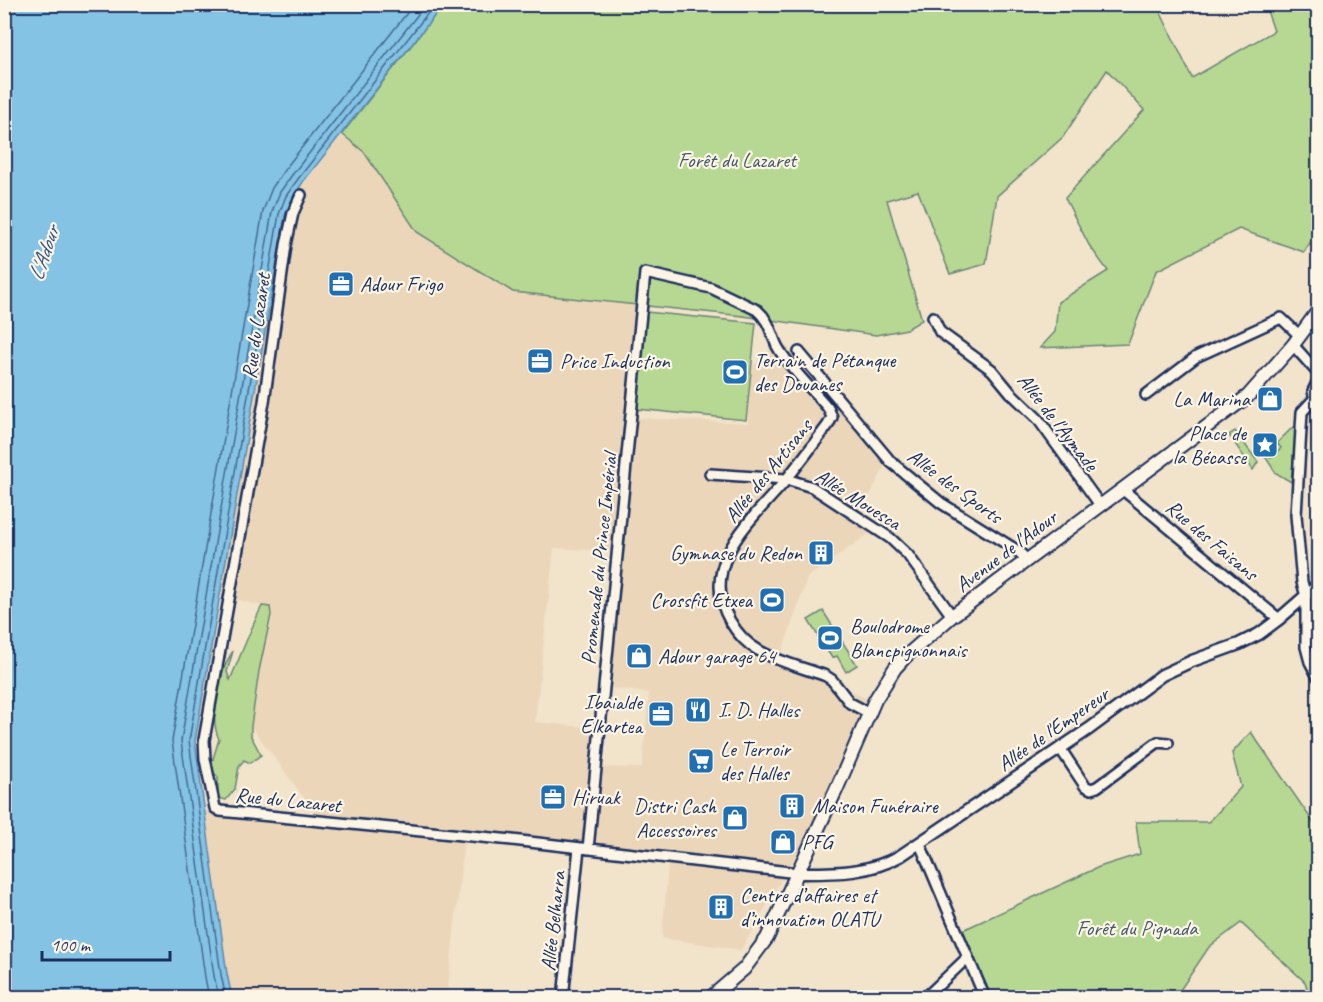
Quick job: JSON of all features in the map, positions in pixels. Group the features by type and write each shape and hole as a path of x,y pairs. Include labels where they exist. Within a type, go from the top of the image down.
{"main road":[{"name":"Avenue de l'Adour","path":"710,998 744,969 761,947 798,873 869,713 895,668 913,649 952,616 1248,396 1297,340 1318,311"}],"street":[{"name":"Rue du Lazaret","path":"301,195 293,213 286,245 264,402 204,740 205,759 215,808 346,825 798,873"},
{"name":"Promenade du Prince Impérial","path":"584,849 645,273"},
{"name":"Allée des Artisans","path":"645,273 711,288 757,310 771,327 777,347 828,408 832,417 828,426 740,532 729,550 721,569 720,588 725,612 741,638 771,657 826,676 832,680 850,703 869,713"},
{"name":"Allée de l'Aymade","path":"933,317 939,332 992,370 1011,393 1038,419 1100,505"},
{"path":"1146,395 1197,357 1281,318 1318,373"},
{"name":"Allée des Sports","path":"799,352 891,462 941,503 1018,551 1027,560"},
{"path":"1318,381 1313,391 1316,399 1302,412 1296,515 1302,582 1306,596 1306,647 1310,663 1318,677"},
{"name":"Allée Mouesca","path":"710,474 786,479 812,487 890,538 908,555 952,616"},
{"name":"Rue des Faisans","path":"1122,489 1279,620"},
{"name":"Allée de l'Empereur","path":"798,873 834,873 887,864 1060,748 1162,675 1239,644 1279,620 1318,585"},
{"path":"1060,748 1085,786 1091,789 1097,787 1158,742 1168,742"},
{"path":"920,844 985,998"},
{"name":"Allée Belharra","path":"563,998 584,849"},
{"path":"926,998 968,957"}],"shaded area":[{"path":"342,134 364,152 417,232 640,306 635,418 748,423 747,372 780,340 887,462 859,516 874,530 808,577 781,655 869,700 823,808 741,950 662,938 668,865 566,851 464,841 447,997 232,997 204,811 322,822 251,726 270,608 220,595 285,215 292,199","holes":["554,548 611,551 599,686 649,693 642,768 592,767 595,728 535,722"]}],"green space":[{"name":"Forêt du Lazaret","path":"443,5 1157,5 1192,78 1274,31 1265,5 1318,5 1318,231 1304,252 1239,229 1156,271 1128,344 1040,348 1055,332 1058,302 1108,271 1089,245 1065,198 1144,110 1107,70 1063,137 997,196 986,264 950,274 918,191 887,200 922,320 907,329 876,335 743,316 513,292 417,232 364,152 342,134"},
{"path":"646,312 756,323 746,420 637,409"},
{"path":"1297,426 1291,482 1276,473 1264,455 1271,457 1281,448 1277,443"},
{"path":"1235,431 1258,462 1253,470 1229,435"},
{"path":"262,606 270,607 271,615 259,671 251,726 251,736 261,755 250,763 244,760 239,766 235,789 226,800 218,798 218,777 212,771 212,762 219,739 215,719 217,694 228,659 233,651 227,672 230,680"},
{"name":"Boulodrome Blancpignonnais","path":"823,611 857,665 846,672 837,656 832,658 808,620"},
{"name":"Forêt du Pignada","path":"1251,732 1318,829 1318,997 1310,997 1305,982 1241,923 1209,947 1178,993 1180,997 991,997 963,930 1099,867 1140,854 1136,822 1209,822 1241,787 1232,753"}],"water":[{"name":"L'Adour","path":"5,4 443,5 303,182 285,215 195,741 232,997 5,997"}],"place":[{"name":"Adour Frigo","path":"341,284"},
{"name":"Price Induction","path":"540,361"},
{"name":"Terrain de Pétanque des Douanes","path":"735,372"},
{"name":"La Marina","path":"1270,399"},
{"name":"Place de la Bécasse","path":"1265,445"},
{"name":"Gymnase du Redon","path":"821,553"},
{"name":"Crossfit Etxea","path":"772,600"},
{"name":"Boulodrome Blancpignonnais","path":"830,638"},
{"name":"Adour garage 64","path":"639,656"},
{"name":"I. D. Halles","path":"698,710"},
{"name":"Ibaialde Elkartea","path":"661,714"},
{"name":"Le Terroir des Halles","path":"701,761"},
{"name":"Hiruak","path":"553,797"},
{"name":"Maison Funéraire","path":"792,806"},
{"name":"Distri Cash Accessoires","path":"735,818"},
{"name":"PFG","path":"783,842"},
{"name":"Centre d’affaires et d’innovation OLATU","path":"721,907"}]}
